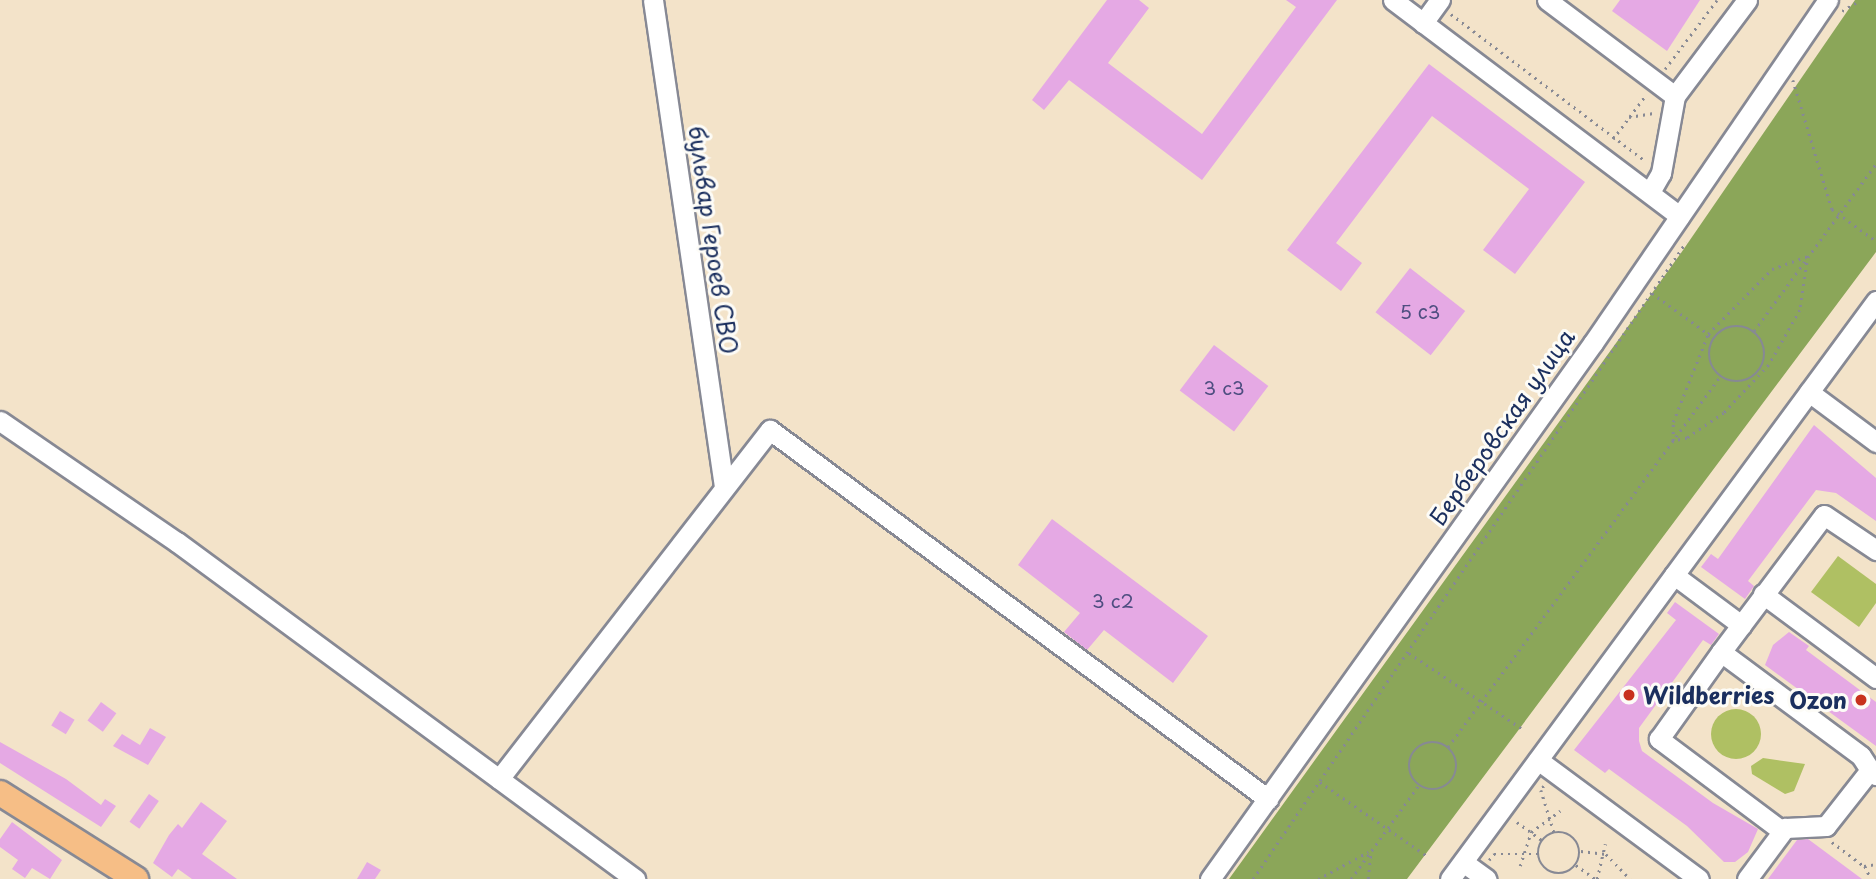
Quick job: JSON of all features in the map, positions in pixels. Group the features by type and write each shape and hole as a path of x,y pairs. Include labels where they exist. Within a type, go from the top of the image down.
{"main road":[{"path":"0,793 136,879"}],"street":[{"name":"бульвар Героев СВО","path":"653,0 724,487"},
{"path":"1393,0 1680,216"},
{"path":"1547,0 1673,103"},
{"path":"1650,192 1661,173 1673,103 1747,0"},
{"name":"Берберовская улица","path":"1210,879 1680,216 1828,0"},
{"path":"1423,23 1439,2"},
{"path":"1450,879 1538,760 1664,603 1674,575 1699,555 1809,392 1876,302"},
{"path":"1809,392 1876,442"},
{"path":"0,421 177,542 635,879"},
{"path":"499,779 770,430 1268,799"},
{"path":"1782,831 1659,739 1763,594 1824,515 1876,550"},
{"path":"1674,575 1741,625"},
{"path":"1763,594 1876,678"},
{"path":"1721,652 1861,756 1873,773 1832,821 1811,827 1789,825 1747,879"},
{"path":"1538,760 1699,879"},
{"path":"1463,862 1483,876"}],"path":[{"path":"1849,0 1841,12 1860,0"},
{"path":"1439,2 1661,173"},
{"path":"1786,91 1801,69"},
{"path":"1793,80 1832,209 1876,241"},
{"path":"1629,117 1673,103"},
{"path":"1754,331 1876,164"},
{"path":"1253,879 1689,237"},
{"path":"1673,441 1673,422 1708,334 1772,269 1808,256"},
{"path":"1673,441 1706,426 1761,372 1800,310 1808,256"},
{"path":"1652,293 1714,338"},
{"path":"1738,326 1754,331 1765,350 1761,372 1745,382 1720,377 1709,358 1714,338 1738,326"},
{"path":"1448,747 1720,377"},
{"path":"1409,653 1521,728"},
{"path":"1424,744 1448,747 1457,769 1450,784 1434,791 1418,786 1409,772 1411,755 1424,744"},
{"path":"1554,772 1541,789 1554,832"},
{"path":"1320,782 1426,855"},
{"path":"1351,879 1418,786"},
{"path":"1520,866 1521,854 1531,832 1549,816 1560,811"},
{"path":"1517,822 1542,840"},
{"path":"1811,827 1864,866 1871,879"},
{"path":"1581,851 1576,866 1564,874 1550,872 1538,854 1542,840 1554,832 1569,834 1581,851 1606,854 1630,879"},
{"path":"1576,866 1596,879 1606,854 1605,845"},
{"path":"1318,879 1371,851"},
{"path":"1368,879 1371,851"},
{"path":"1483,876 1494,854 1538,854"},
{"path":"1864,866 1876,864"},
{"path":"1564,874 1567,879"}],"green space":[{"path":"1855,0 1876,0 1876,252 1407,879 1229,879 1681,253"},
{"path":"1838,556 1876,584 1876,603 1859,627 1811,592"},
{"path":"1736,709 1754,716 1761,734 1754,752 1736,759 1718,752 1711,734 1718,716"},
{"path":"1763,758 1805,764 1794,791 1785,794 1752,774 1751,766"}],"building":[{"path":"1107,0 1139,0 1149,8 1108,63 1202,134 1296,7 1286,0 1337,0 1202,180 1069,80 1044,110 1032,100"},
{"path":"1620,0 1700,0 1667,51 1612,11"},
{"path":"1429,64 1585,182 1515,274 1483,250 1529,189 1432,116 1336,243 1362,263 1341,291 1287,250"},
{"path":"1410,268 1465,311 1431,355 1376,312"},
{"path":"1214,345 1268,386 1234,431 1180,391"},
{"path":"1814,425 1876,478 1876,521 1836,493 1816,490 1748,581 1754,586 1745,599 1701,567 1711,554 1718,559"},
{"path":"1052,519 1208,636 1173,683 1104,630 1087,650 1064,632 1080,613 1018,565"},
{"path":"1675,602 1719,634 1711,645 1703,640 1639,728 1639,741 1642,751 1713,803 1758,829 1748,852 1735,862 1724,862 1687,826 1609,769 1605,773 1574,750 1676,620 1667,613"},
{"path":"1789,632 1809,646 1806,650 1876,702 1876,746 1765,665 1773,645"},
{"path":"101,702 116,713 103,732 87,721"},
{"path":"60,711 75,720 66,734 51,726"},
{"path":"150,728 166,737 148,765 113,746 122,734 140,745"},
{"path":"0,742 66,779 101,805 105,799 116,806 101,827 0,763"},
{"path":"149,794 159,801 139,829 129,822"},
{"path":"201,802 227,821 202,854 237,879 192,879 178,869 172,877 153,863 169,835 178,824 182,828"},
{"path":"12,822 62,860 50,879 32,868 25,878 12,869 18,860 0,847 0,839"},
{"path":"1808,839 1862,879 1768,879 1797,840"},
{"path":"367,862 381,870 375,879 357,879"}],"place":[{"name":"Wildberries","path":"1629,695"},
{"name":"Ozon","path":"1861,700"}]}
